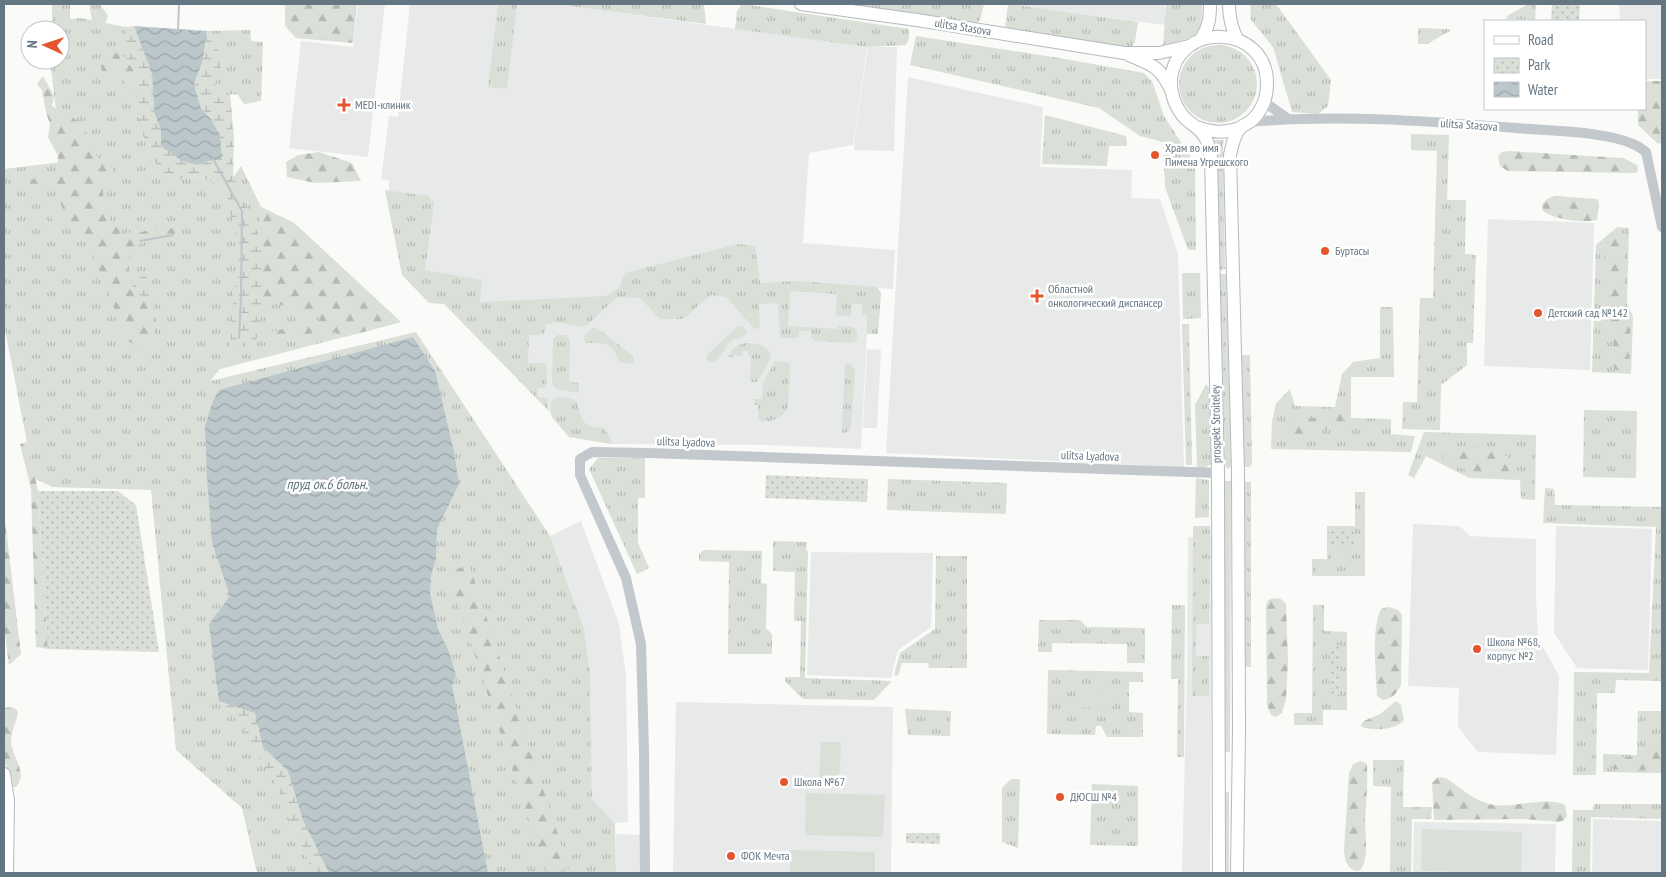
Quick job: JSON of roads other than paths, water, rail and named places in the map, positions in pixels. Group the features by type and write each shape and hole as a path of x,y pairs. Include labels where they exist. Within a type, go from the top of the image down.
{"main road":[{"name":"ulitsa Stasova","path":"801,4 917,20 1124,53 1159,53 1196,42"},
{"path":"1171,90 1171,78 1181,54 1196,42 1208,28 1210,4"},
{"path":"1229,4 1229,18 1237,39"},
{"path":"1196,42 1218,36 1237,39"},
{"name":"prospekt Stroiteley","path":"1237,39 1254,51 1265,70 1267,81 1264,102 1256,116 1245,124 1232,144 1230,155 1238,472 1239,738 1237,873"},
{"name":"ulitsa Stasova","path":"1124,53 1156,67 1167,80 1171,90"},
{"name":"prospekt Stroiteley","path":"1171,90 1180,112 1206,138 1211,157 1218,473 1219,873"},
{"path":"1197,127 1219,132 1230,131 1245,124"},
{"path":"4,774 8,801 6,867"}],"street":[{"path":"1264,102 1288,118"},
{"name":"ulitsa Stasova","path":"1245,124 1288,118 1418,121 1581,133 1621,140 1634,144 1646,152 1662,226"},
{"name":"ulitsa Lyadova","path":"645,873 641,644 626,578 580,475 580,459 592,452 648,453 1218,473"}],"water":[{"path":"134,26 207,31 203,60 194,84 201,108 211,119 220,136 222,160 209,161 198,165 182,161 161,146 161,130 154,112 152,74"},
{"name":"пруд ок.6 больн.","path":"413,337 435,371 454,452 459,484 437,529 436,559 431,575 430,594 438,629 449,652 456,675 452,685 488,873 329,873 303,820 288,771 263,747 255,713 219,701 209,624 230,596 212,542 205,426 213,401 219,390"}],"waterway":[{"path":"178,31 179,4"},
{"path":"213,159 242,211 239,338"},
{"path":"140,241 173,235"}],"place":[{"name":"MEDI-клиник","path":"344,105"},
{"name":"Храм во имя Пимена Угрешского","path":"1155,155"},
{"name":"Буртасы","path":"1325,251"},
{"name":"Областной онкологический диспансер","path":"1037,296"},
{"name":"Детский сад №142","path":"1538,313"},
{"name":"Школа №68, корпус №2","path":"1477,649"},
{"name":"Школа №67","path":"784,782"},
{"name":"ДЮСШ №4","path":"1060,797"},
{"name":"ФОК Мечта","path":"731,856"}]}
